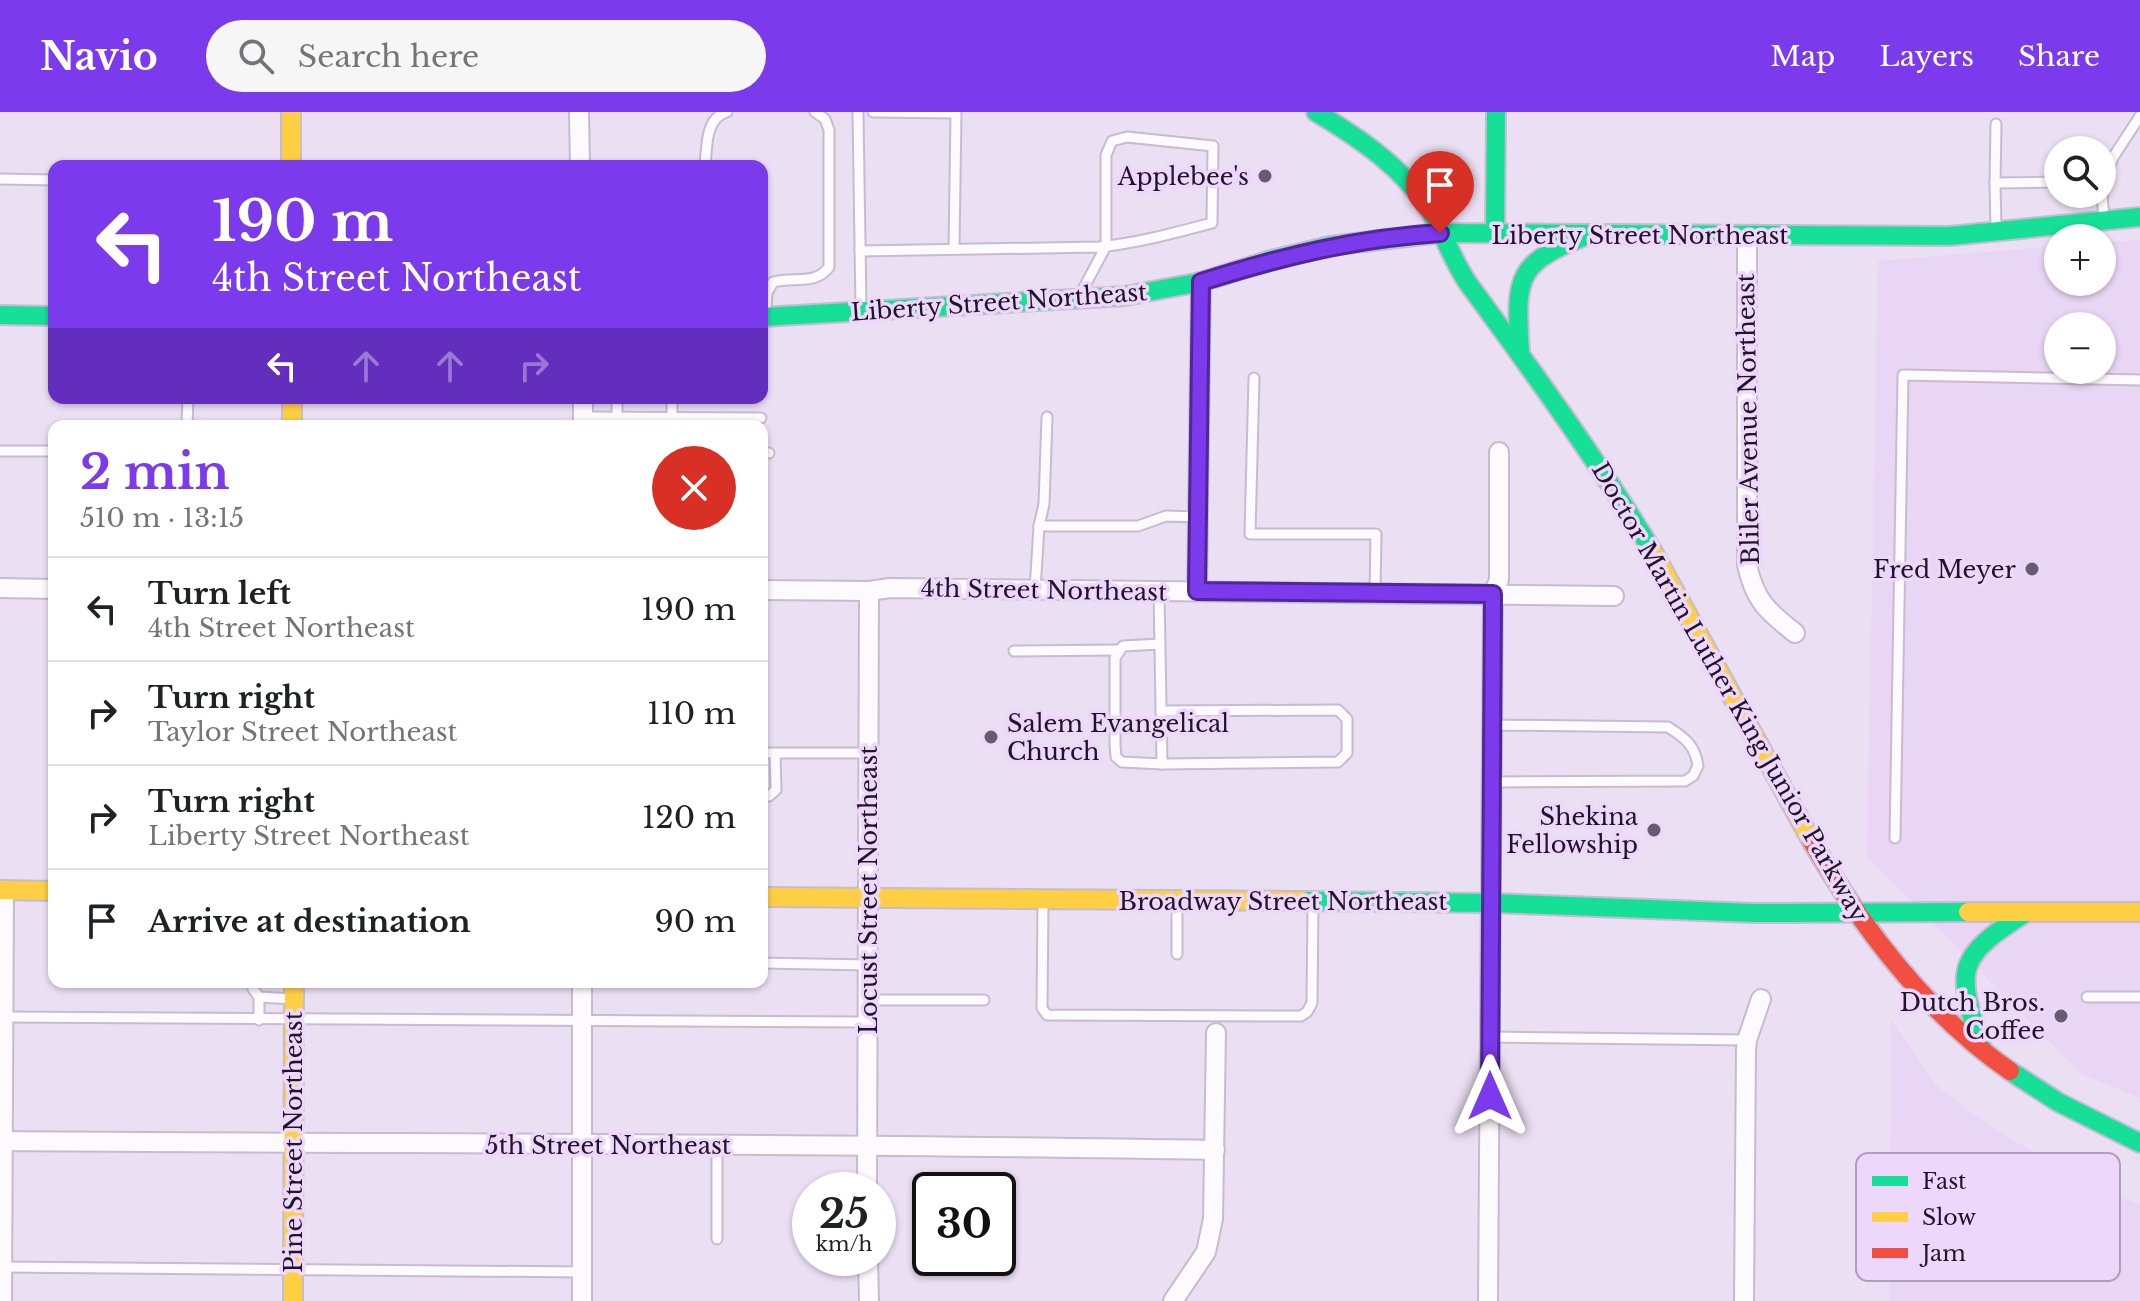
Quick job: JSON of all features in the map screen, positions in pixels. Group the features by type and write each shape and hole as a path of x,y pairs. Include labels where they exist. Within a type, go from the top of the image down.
{"main road":[{"path":"291,112 291,160"},
{"name":"Doctor Martin Luther King Junior Parkway","path":"1316,112 1355,135 1399,172 1429,210 1462,275 1600,468 1682,601 1778,781 1856,911 1901,970 1942,1016 1983,1052 2040,1091 2140,1143"},
{"path":"1495,233 1496,112"},
{"name":"Liberty Street Northeast","path":"768,317 1125,296 1201,282 1330,246 1440,233 1747,236 1996,234 2140,217"},
{"path":"1520,352 1517,296 1524,271 1544,253 1590,234"},
{"path":"0,315 48,316"},
{"path":"2,890 48,891"},
{"name":"Broadway Street Northeast","path":"768,897 1491,903 1754,913 2140,912"},
{"path":"1983,1052 1964,994 1966,963 1977,946 2027,912"},
{"name":"Pine Street Northeast","path":"293,1301 294,990"}],"street":[{"path":"579,112 580,160"},
{"name":"Bliler Avenue Northeast","path":"1747,236 1747,565 1758,599 1795,633"},
{"path":"1197,591 1201,282"},
{"path":"1488,1301 1493,594 1499,580 1499,452"},
{"path":"0,588 48,589"},
{"name":"4th Street Northeast","path":"768,590 869,591 890,588 1614,596"},
{"name":"Locust Street Northeast","path":"867,1172 869,591"},
{"path":"2,890 2,1301"},
{"path":"582,988 582,1301"},
{"path":"1744,1301 1747,1040 1761,999"},
{"path":"1173,1301 1206,1252 1213,1219 1216,1033"},
{"name":"5th Street Northeast","path":"1,1141 583,1146 867,1144 1215,1150"},
{"path":"868,1276 869,1301"}],"lane":[{"path":"706,160 713,121 727,112"},
{"path":"768,291 773,282 814,279 824,275 829,267 829,130 825,119 815,112"},
{"path":"858,112 861,312"},
{"path":"873,112 956,113 954,249"},
{"path":"2116,153 2140,116"},
{"path":"1996,124 1996,234"},
{"path":"860,251 1106,246 1132,244 1212,223 1213,146 1127,137 1112,141 1106,155 1106,246 1077,300"},
{"path":"0,179 48,180"},
{"path":"1995,183 2044,182"},
{"path":"2103,208 2104,222"},
{"path":"1895,838 1903,375 2140,380"},
{"path":"1254,378 1250,534 1376,534 1375,593"},
{"path":"617,404 617,418"},
{"path":"672,404 672,418"},
{"path":"1035,590 1039,526 1044,504 1047,417"},
{"path":"600,420 761,418"},
{"path":"0,451 48,451"},
{"path":"1039,526 1138,526 1166,516 1198,517"},
{"path":"1159,591 1162,764"},
{"path":"1160,644 1123,646 1115,658 1116,757 1122,762 1338,762 1347,753 1347,719 1338,710 1161,711"},
{"path":"1014,651 1118,650"},
{"path":"1492,725 1668,727 1687,740 1696,752 1698,766 1693,776 1685,781 1492,782"},
{"path":"768,753 869,753"},
{"path":"768,796 776,790 775,754"},
{"path":"1043,899 1042,1008 1047,1015 1301,1016 1312,1003 1313,901"},
{"path":"1177,900 1177,954"},
{"path":"768,963 868,965"},
{"path":"253,988 259,997 259,1020"},
{"path":"259,997 294,990"},
{"path":"2087,997 2139,997"},
{"path":"868,1000 984,1000"},
{"path":"2,1017 868,1022"},
{"path":"1490,1037 1747,1040"},
{"path":"717,1145 717,1239"},
{"path":"1,1267 582,1272"}],"shaded area":[{"path":"2140,240 2140,1098 2081,1074 1867,856 1878,261 2044,247 2044,296 2116,296 2116,242"},
{"path":"1891,1020 1935,1084 1965,1108 2035,1153 1890,1153"},
{"path":"2120,1195 2140,1205 2140,1301 1889,1301 1889,1281 2120,1281"}],"traffic: fast":[{"path":"1316,112 1379,155 1419,195 1464,277 1587,450 1653,552"},
{"path":"1495,233 1496,112"},
{"path":"1440,233 1950,236 2140,217"},
{"path":"768,317 1125,296 1201,282 1330,246 1440,233"},
{"path":"1520,352 1518,305 1525,275 1547,254 1590,234"},
{"path":"0,315 48,316"},
{"path":"1303,901 1491,903 1754,913 1968,912"},
{"path":"1982,1049 1968,1000 1967,968 1974,954 1986,942 2027,912"},
{"path":"2010,1071 2058,1102 2140,1143"}],"traffic: slow":[{"path":"291,112 291,160"},
{"path":"292,404 292,420"},
{"path":"1653,552 1811,840"},
{"path":"0,890 48,891"},
{"path":"768,897 1303,901"},
{"path":"1968,912 2140,912"},
{"path":"293,1301 294,988"}],"traffic: jam":[{"path":"1811,840 1852,905 1898,967 1951,1023 2010,1071"}],"place":[{"name":"Applebee's","path":"1265,176"},
{"name":"Fred Meyer","path":"2032,569"},
{"name":"Salem Evangelical Church","path":"991,737"},
{"name":"Shekina Fellowship","path":"1654,830"},
{"name":"Dutch Bros. Coffee","path":"2061,1016"}],"route":[{"path":"1440,233 1330,246 1201,282 1197,591 1493,594 1490,1096"}]}
